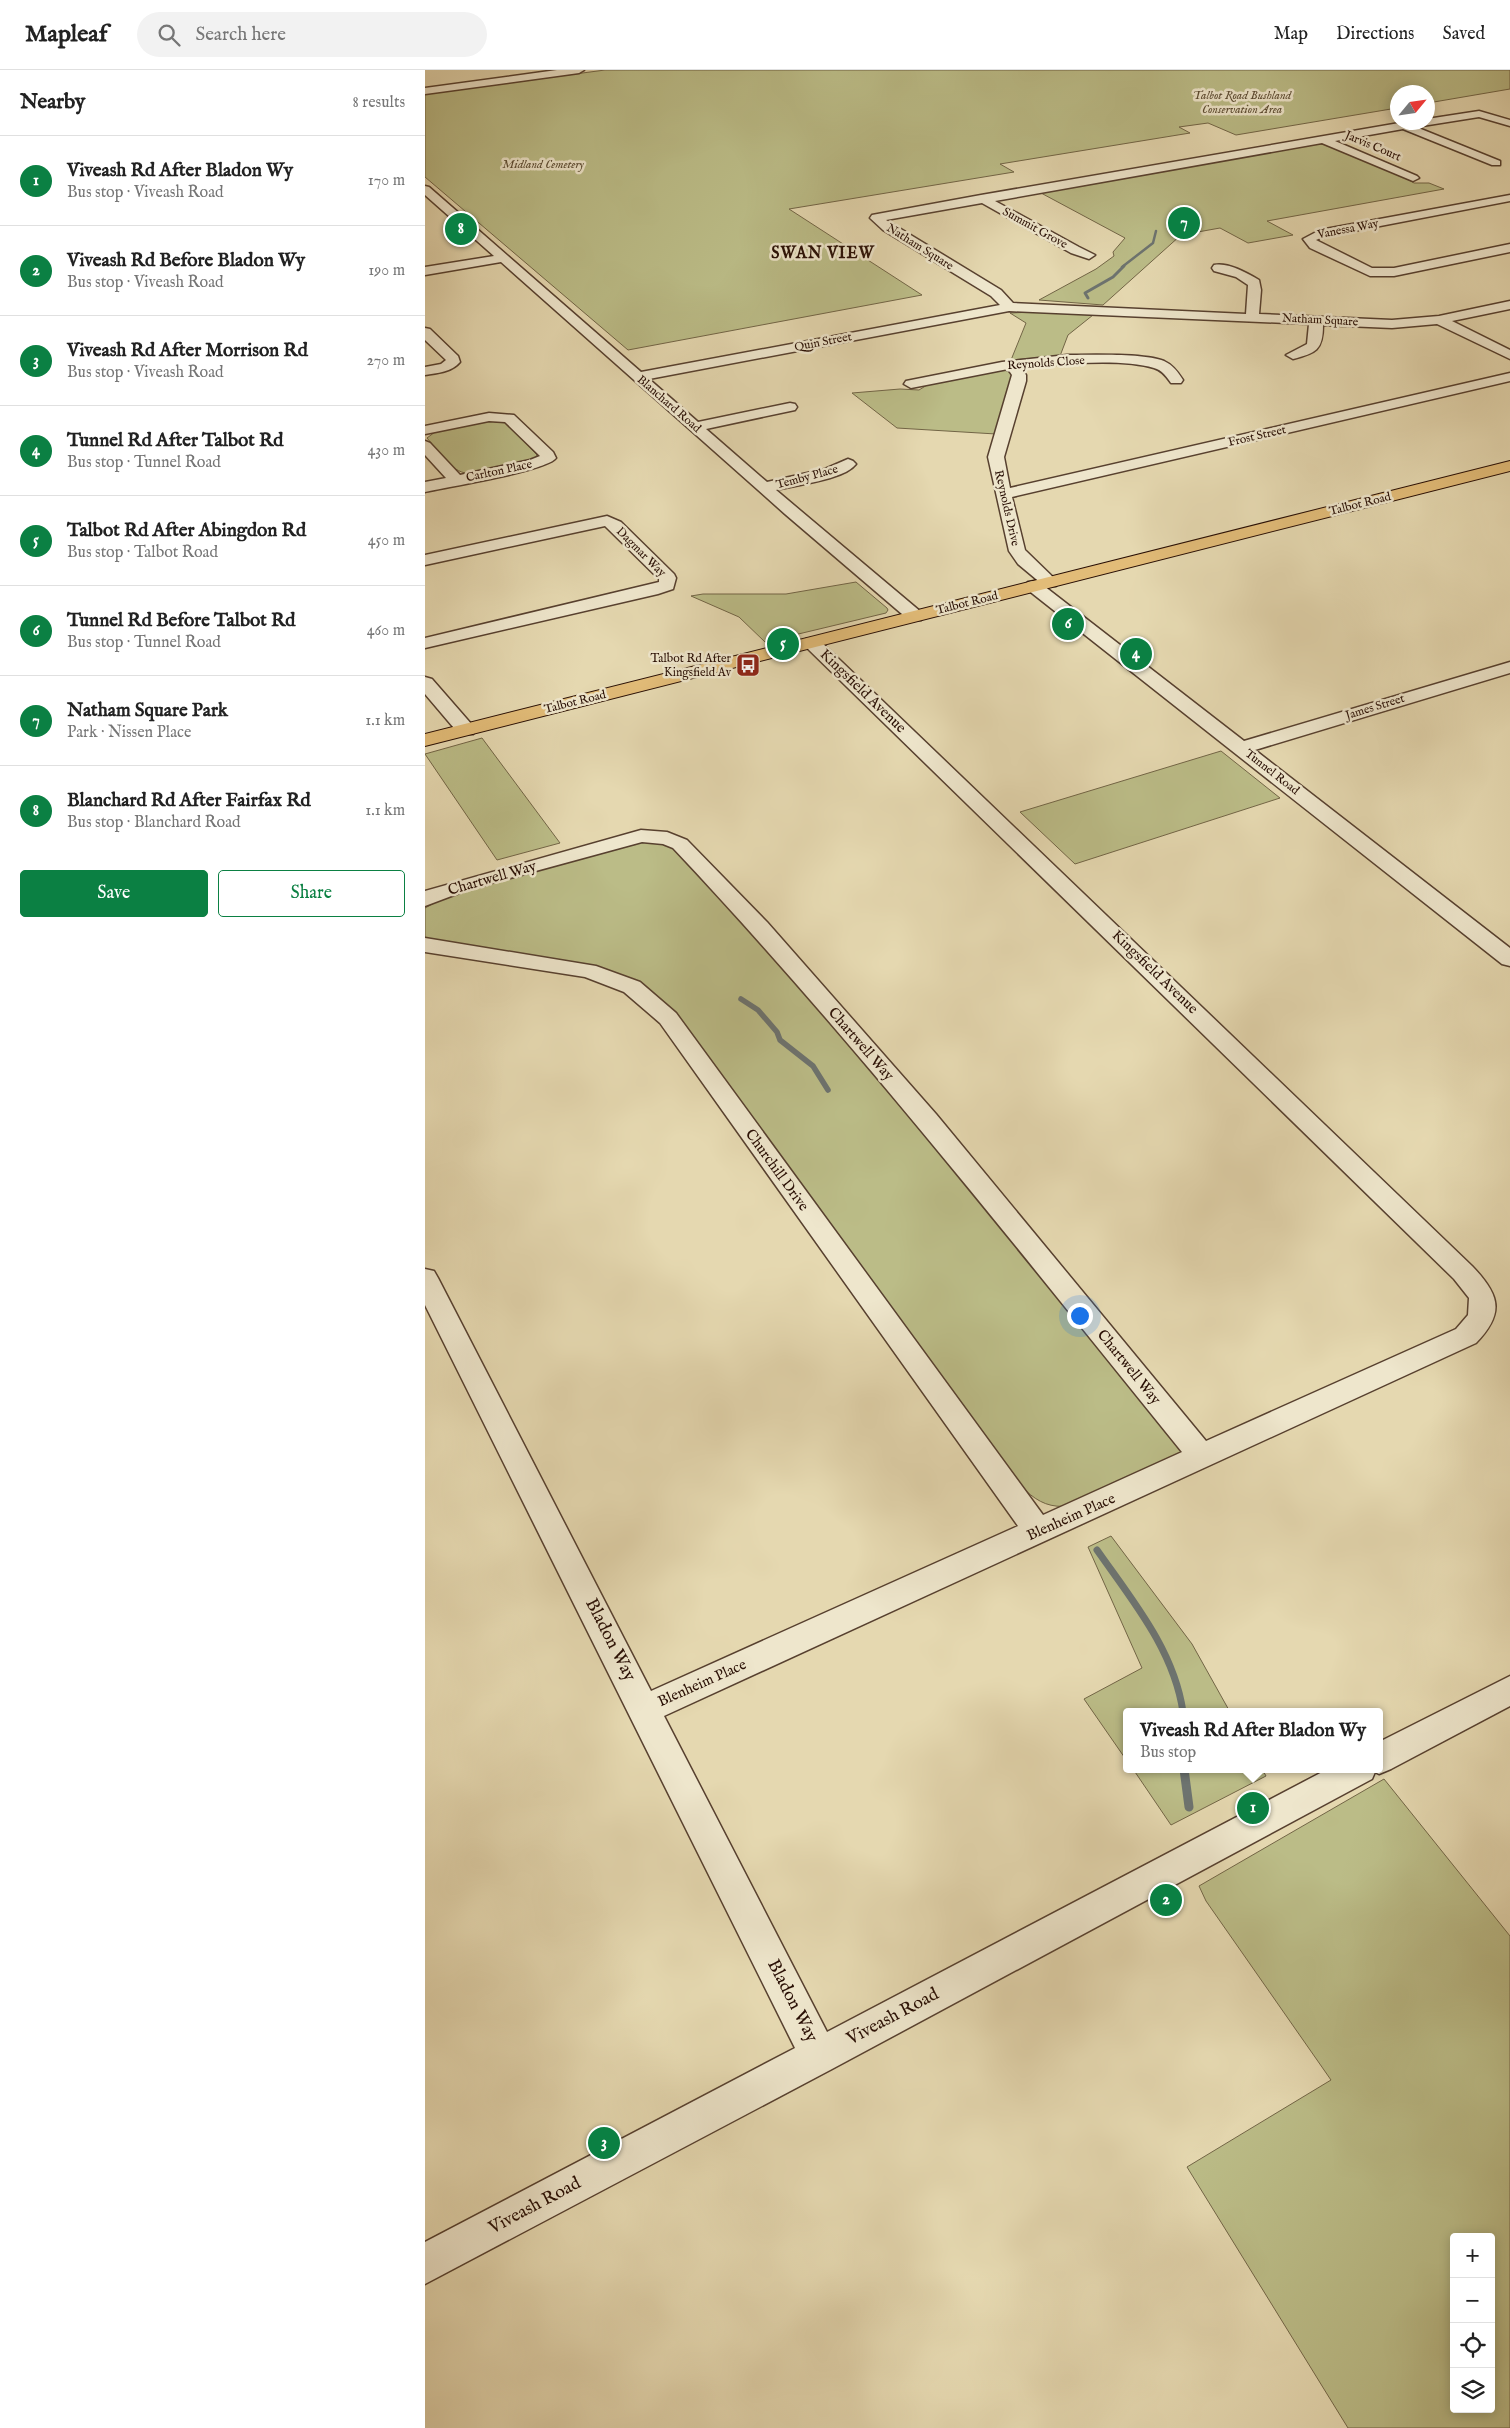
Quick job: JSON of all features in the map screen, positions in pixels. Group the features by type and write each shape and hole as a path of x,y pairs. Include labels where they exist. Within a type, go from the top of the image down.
{"main road":[{"name":"Talbot Road","path":"425,740 1510,466"}],"street":[{"path":"425,90 579,70"},
{"name":"Natham Square","path":"1435,121 1479,114 1493,116 1510,123"},
{"name":"Natham Square","path":"1390,128 884,215 876,219 996,293 1009,307 1392,324 1439,320 1510,305"},
{"path":"1414,130 1496,163"},
{"name":"Jarvis Court","path":"1323,140 1413,178"},
{"name":"Blanchard Road","path":"425,190 505,258 638,378 915,616"},
{"name":"Summit Grove","path":"981,198 1075,250 1089,255"},
{"name":"Vanessa Way","path":"1510,198 1320,234 1309,239 1314,245 1375,273 1395,272 1510,248"},
{"path":"425,271 505,258"},
{"path":"1218,268 1239,274 1254,283 1252,317"},
{"name":"Quin Street","path":"638,378 1009,307"},
{"path":"1439,320 1510,355"},
{"path":"1293,355 1312,349 1316,344 1316,321"},
{"path":"425,332 453,359 453,362 445,367 425,371"},
{"name":"Reynolds Close","path":"911,384 981,368 1078,360 1150,363 1166,367 1176,380"},
{"name":"Reynolds Drive","path":"1013,366 1019,375 1019,380 996,457 1017,551 1042,584"},
{"name":"Frost Street","path":"1004,494 1510,377"},
{"path":"695,427 790,407"},
{"name":"Carlton Place","path":"425,430 489,417 509,418 548,455 543,461 535,464 425,487"},
{"name":"Carlton Place","path":"425,446 456,480"},
{"name":"Temby Place","path":"765,487 830,473 848,464"},
{"name":"Dagmar Way","path":"425,560 607,521 615,525 668,578 667,585 658,589 425,643"},
{"name":"Tunnel Road","path":"1042,584 1241,748 1510,959"},
{"name":"Kingsfield Avenue","path":"812,643 1455,1264 1478,1288 1484,1310"},
{"name":"James Street","path":"1241,748 1510,667"},
{"path":"425,683 466,730"},
{"name":"Chartwell Way","path":"425,900 433,895 463,885 641,836 657,836 680,844 759,927 927,1120 1202,1457"},
{"name":"Churchill Drive","path":"425,945 588,971 632,987 656,1006 673,1026 1038,1531"},
{"name":"Bladon Way","path":"425,1278 645,1709 819,2056"},
{"name":"Blenheim Place","path":"645,1709 1466,1336 1481,1320 1484,1310"},
{"path":"1383,1757 1510,1690"},
{"name":"Viveash Road","path":"425,2264 1352,1773"}],"green space":[{"name":"Midland Cemetery","path":"605,70 1510,70 1510,89 1435,102 1435,85 1390,85 1390,109 1236,135 1208,123 1179,127 1190,133 1000,164 1014,172 789,209 922,295 628,350 425,177 425,94"},
{"path":"1317,144 1329,145 1401,175 1414,183 1429,183 1444,189 1267,221 1293,235 1248,243 1220,228 1181,235 1103,305 1039,300 1096,269 1114,256 1113,252 1125,238 1041,193"},
{"path":"1034,312 1093,315 1068,335 1060,356 1011,360 1026,323 1010,313"},
{"path":"1002,369 1013,374 996,434 897,428 852,393 900,389 919,390 932,382"},
{"path":"488,421 507,423 537,455 535,459 473,474 465,473 452,467 427,438 435,432"},
{"path":"856,582 887,608 886,613 765,642 739,617 691,596 703,594 786,594"},
{"path":"482,738 560,843 497,860 425,754"},
{"path":"1221,751 1280,798 1075,864 1020,812"},
{"path":"652,841 669,845 676,850 918,1108 1183,1446 1178,1456 1070,1506 1046,1504 1035,1498 1025,1490 635,982 425,940 425,908 453,893 630,843"},
{"path":"1111,1536 1192,1644 1228,1708 1123,1708 1123,1755 1084,1699 1142,1668 1088,1547"},
{"path":"1136,1773 1264,1773 1266,1776 1171,1825"},
{"path":"1384,1779 1510,1936 1510,2428 1348,2428 1187,2167 1331,2080 1206,1901 1199,1886"}],"waterway":[{"path":"1122,267 1153,243 1156,231"},
{"path":"1088,298 1085,293 1113,277 1124,266"},
{"path":"741,999 758,1010 777,1032 780,1040 813,1066 828,1090"},
{"path":"1097,1550 1150,1626 1171,1668 1182,1708"},
{"path":"1185,1773 1189,1807"}],"place":[{"name":"Natham Square Park","path":"1184,223"},
{"name":"Blanchard Rd After Fairfax Rd","path":"461,229"},
{"name":"Tunnel Rd Before Talbot Rd","path":"1068,624"},
{"name":"Talbot Rd After Abingdon Rd","path":"783,644"},
{"name":"Tunnel Rd After Talbot Rd","path":"1136,654"},
{"name":"Talbot Rd After Kingsfield Av","path":"748,665"},
{"name":"Viveash Rd After Bladon Wy","path":"1253,1808"},
{"name":"Viveash Rd Before Bladon Wy","path":"1166,1900"},
{"name":"Viveash Rd After Morrison Rd","path":"604,2143"}],"district":[{"name":"SWAN VIEW","path":"823,254"}],"park label":[{"name":"Talbot Road Bushland Conservation Area","path":"1242,102"}]}
